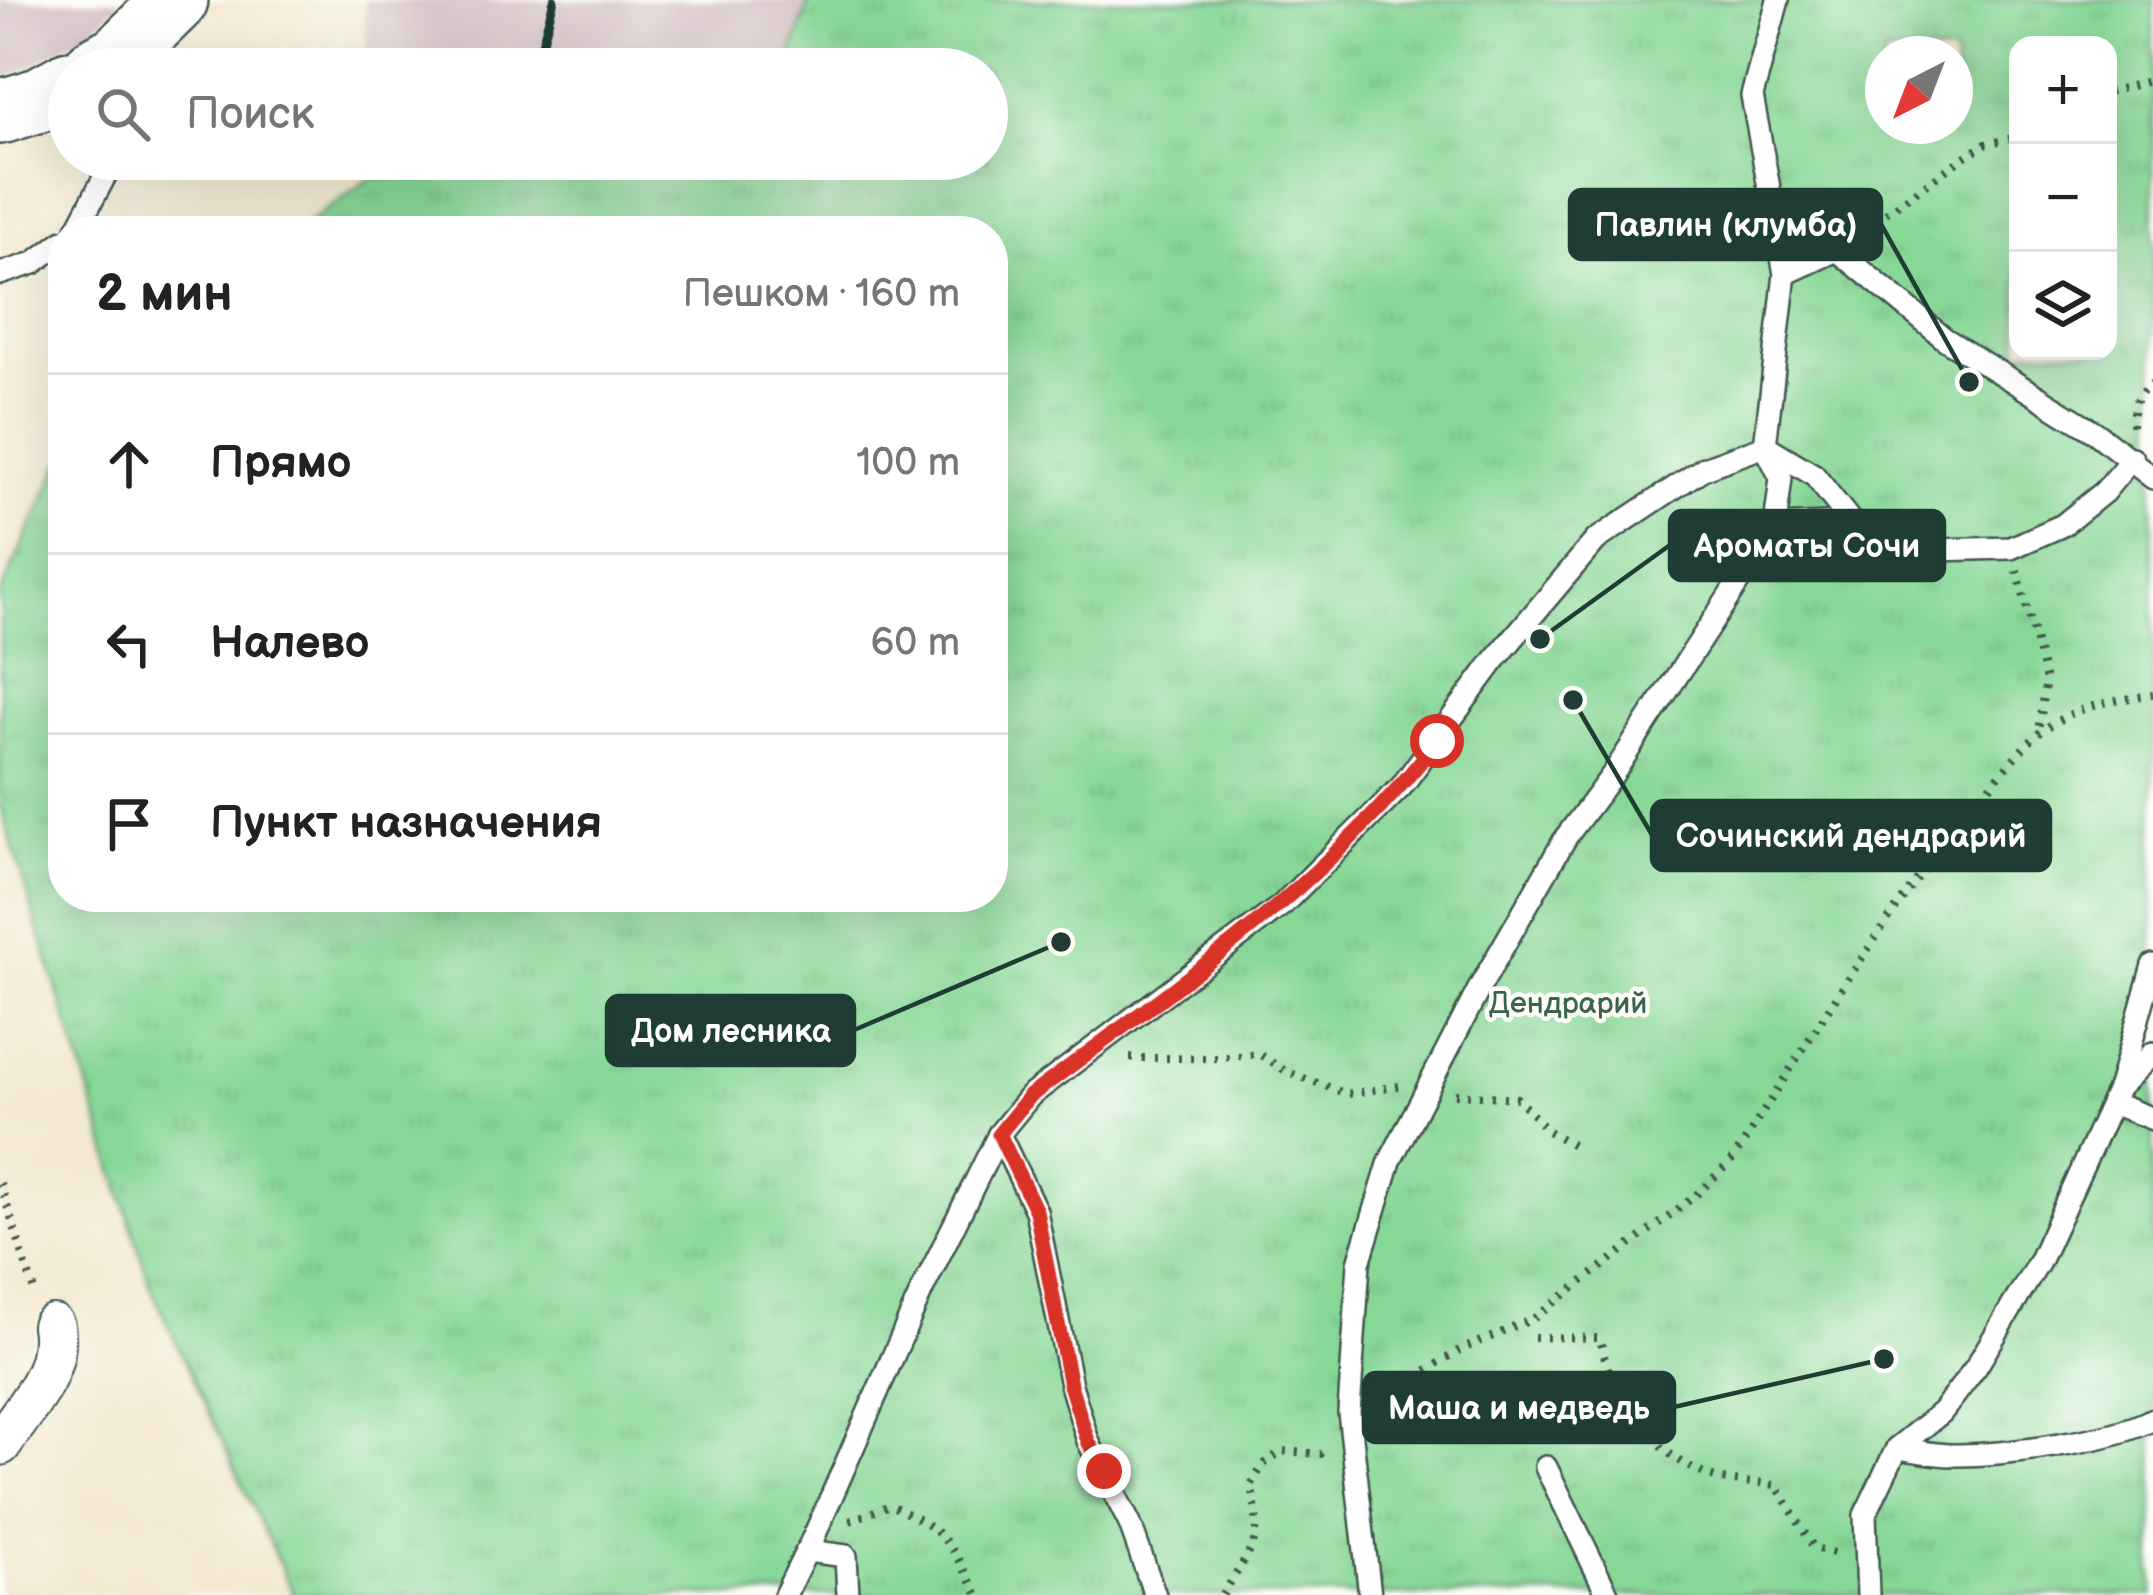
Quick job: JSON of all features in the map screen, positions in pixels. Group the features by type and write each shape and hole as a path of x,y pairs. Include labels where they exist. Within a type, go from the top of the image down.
{"main road":[{"path":"124,48 176,0"},
{"path":"0,112 48,95"}],"street":[{"path":"0,1444 52,1368 57,1347 46,1317"}],"lane":[{"path":"1370,1595 1349,1412 1359,1263 1390,1161 1566,837 1613,774 1775,526 1781,478 1765,446 1785,274 1752,96 1778,0"},
{"path":"84,216 103,180"},
{"path":"1785,274 1837,250 1945,339 2132,458 2153,478"},
{"path":"0,274 48,252"},
{"path":"1765,446 1814,475 1852,523 1896,549 2011,548 2063,525 2104,492 2132,458"},
{"path":"785,1595 923,1288 999,1134 1030,1096 1282,905 1401,787 1494,661 1596,540 1704,468 1765,446"},
{"path":"1775,526 1852,523"},
{"path":"1868,1595 1865,1514 1897,1448 1942,1412 1976,1367 2039,1262 2116,1095 2153,965"},
{"path":"2116,1095 2153,1053"},
{"path":"2116,1095 2153,1119"},
{"path":"999,1134 1036,1211 1070,1385 1088,1441 1130,1524 1155,1595"},
{"path":"1897,1448 1952,1456 2032,1448 2136,1429 2153,1419"},
{"path":"1546,1467 1609,1595"},
{"path":"811,1542 845,1556 848,1595"}],"path":[{"path":"2117,90 2153,80"},
{"path":"1837,250 1903,197 1964,157 2009,138"},
{"path":"2132,458 2134,401 2140,390 2153,383"},
{"path":"2011,548 2046,680 2039,734"},
{"path":"1223,1595 1253,1552 1259,1519 1251,1485 1263,1466 1281,1451 1322,1454 1352,1437 1381,1402 1414,1378 1458,1351 1533,1319 1695,1196 1733,1159 1926,865 2039,734 2104,700 2153,694"},
{"path":"1123,1058 1259,1054 1286,1071 1347,1094 1387,1085 1517,1098 1548,1131 1573,1145"},
{"path":"0,1183 46,1317"},
{"path":"1534,1337 1600,1338 1608,1379 1646,1435 1705,1475 1776,1485 1814,1548 1867,1561"},
{"path":"811,1542 890,1505 933,1525 955,1552 978,1595"}],"shaded area":[{"path":"0,0 122,0 88,34 63,48 48,48 48,56 0,83"},
{"path":"365,0 810,0 794,48 366,48"}],"green space":[{"name":"Дендрарий","path":"810,0 2153,0 2153,1595 294,1595 151,1288 0,806 0,594 48,491 48,912 1008,912 1008,216 318,216 368,180 1008,180 1008,48 794,48"}],"railway":[{"path":"541,48 554,0"}],"place":[{"name":"Павлин (клумба)","path":"1969,382"},
{"name":"Ароматы Сочи","path":"1540,639"},
{"name":"Сочинский дендрарий","path":"1573,700"},
{"name":"Дом лесника","path":"1061,942"},
{"name":"Маша и медведь","path":"1884,1359"}],"route":[{"path":"1104,1471 1088,1441 1070,1385 1036,1211 999,1134 1030,1096 1282,905 1401,787 1437,741"}]}
